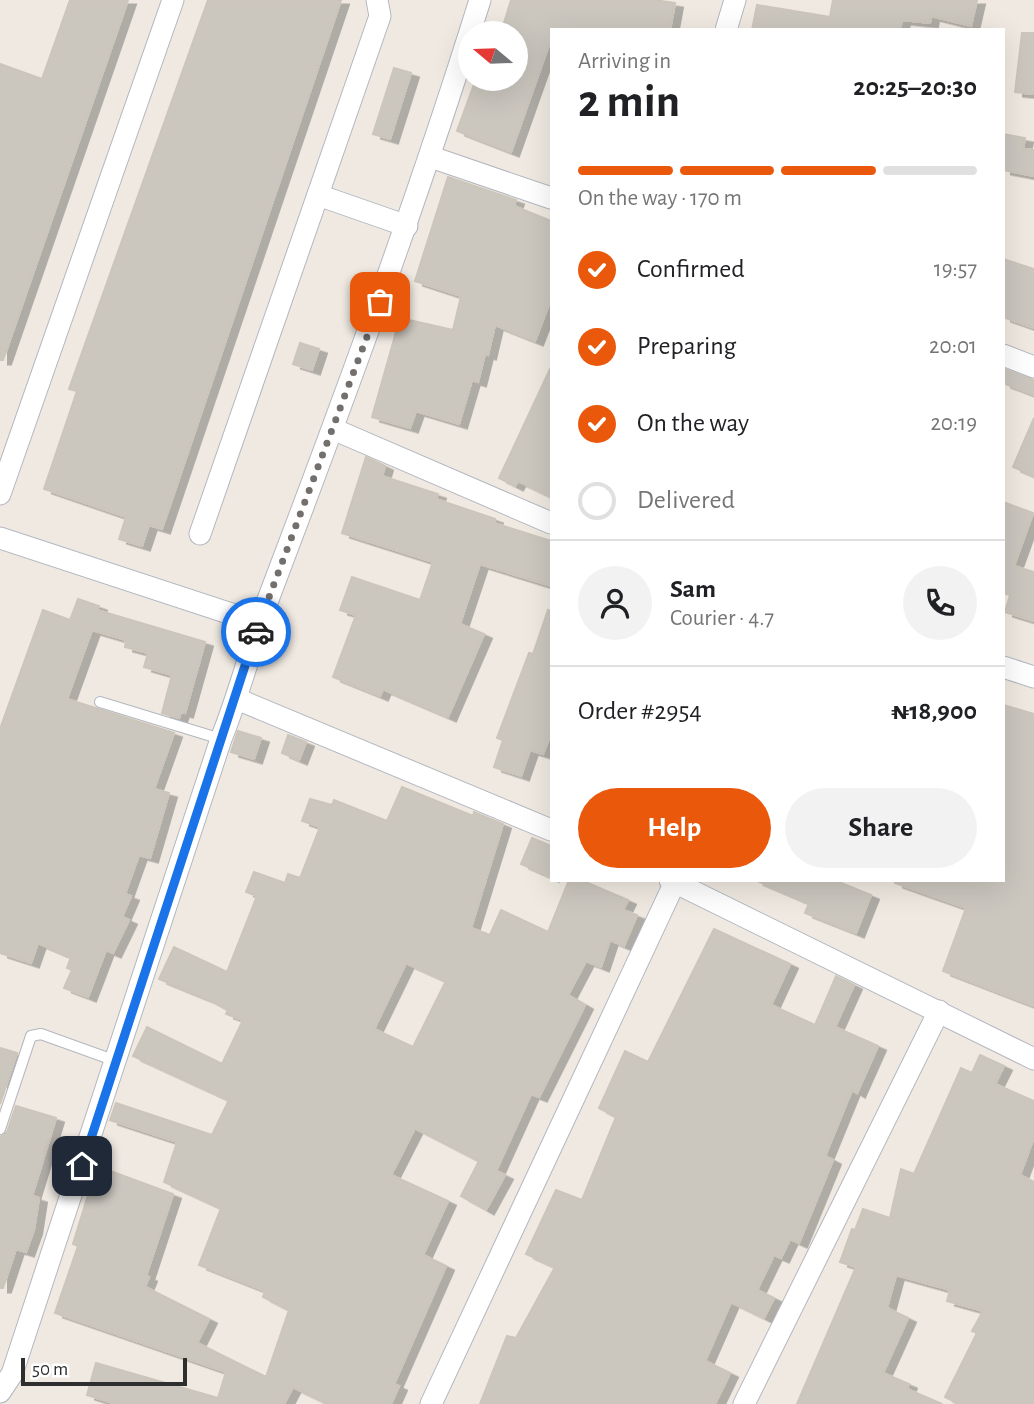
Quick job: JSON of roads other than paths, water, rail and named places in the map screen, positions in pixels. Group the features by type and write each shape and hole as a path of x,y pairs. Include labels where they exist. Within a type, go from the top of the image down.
{"street":[{"path":"0,494 173,0"},
{"path":"0,1392 12,1374 220,739 237,699 259,623 407,226 480,0"},
{"path":"727,28 735,0"},
{"path":"200,534 380,16 378,1"},
{"path":"431,157 550,198"},
{"path":"318,195 407,226"},
{"path":"1005,356 1034,367"},
{"path":"333,429 550,523"},
{"path":"0,538 259,623"},
{"path":"1005,668 1034,677"},
{"path":"237,699 550,831"},
{"path":"431,1404 672,882"},
{"path":"674,882 1034,1059"},
{"path":"744,1404 939,1011"}],"lane":[{"path":"100,702 220,739"},
{"path":"0,1129 31,1036 41,1034 116,1061"}]}
